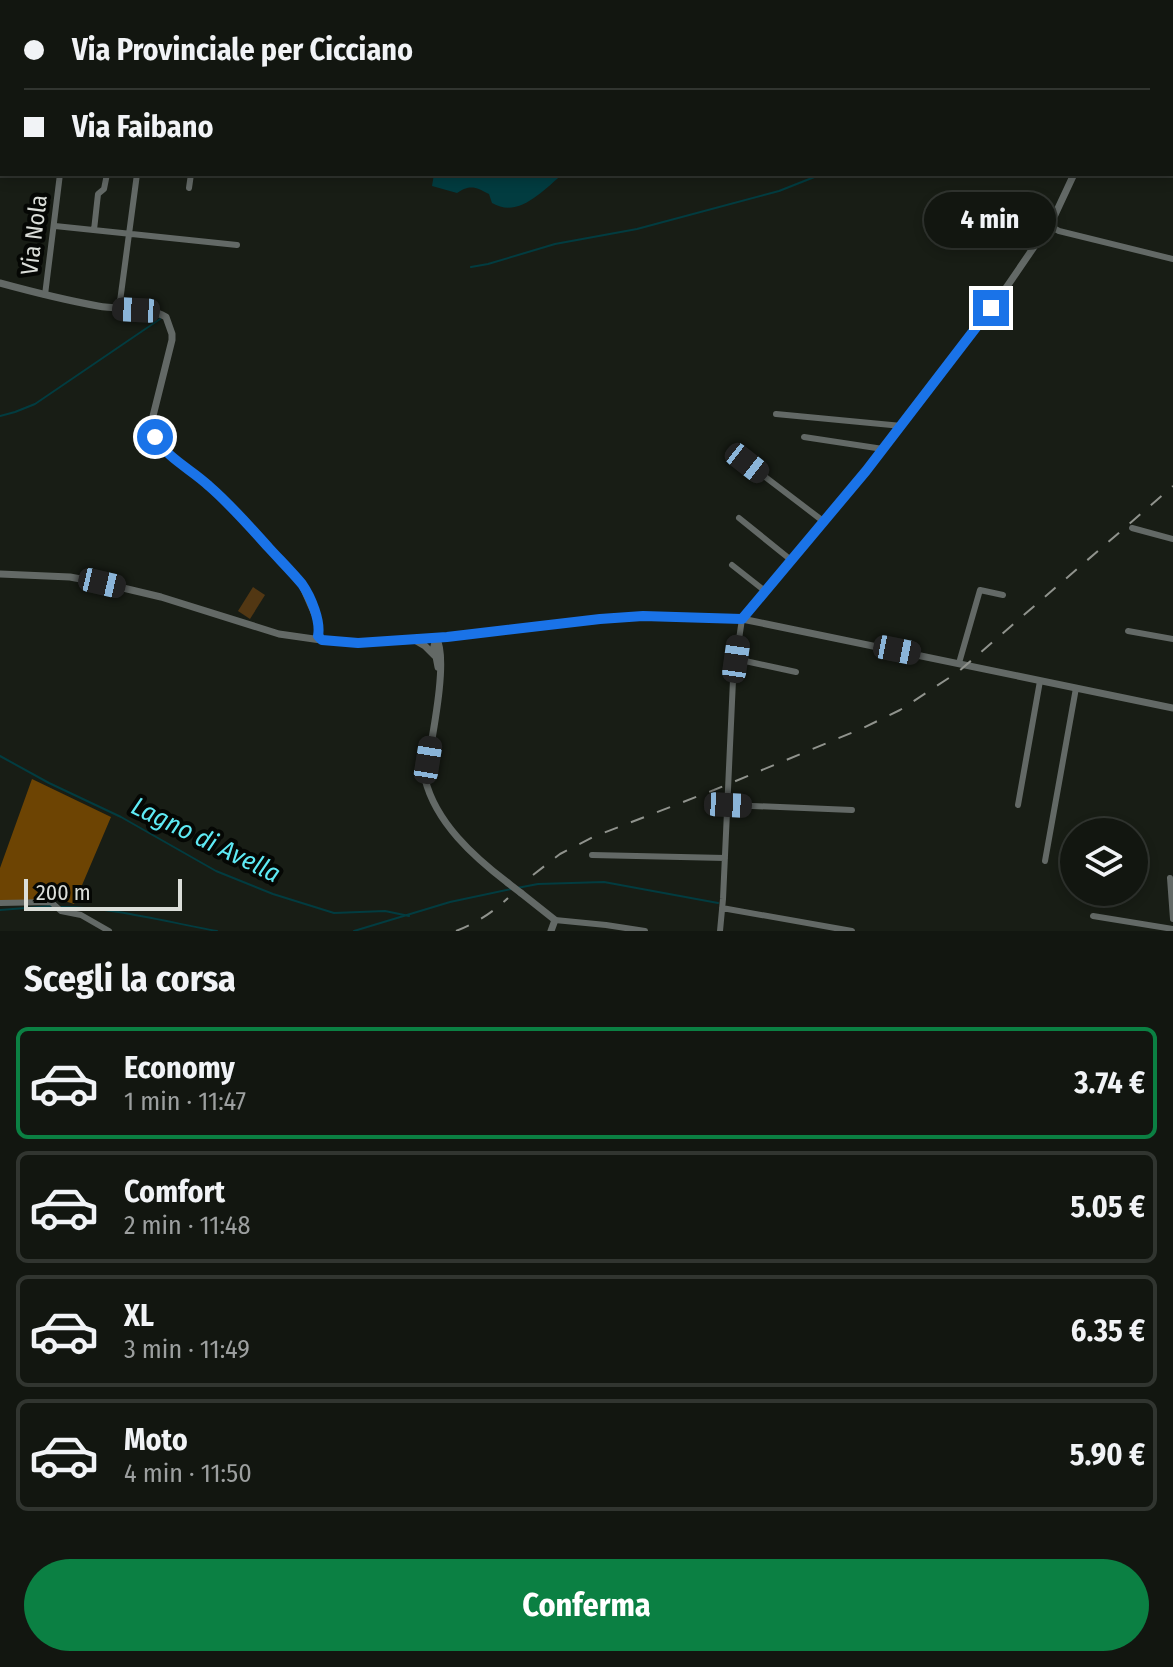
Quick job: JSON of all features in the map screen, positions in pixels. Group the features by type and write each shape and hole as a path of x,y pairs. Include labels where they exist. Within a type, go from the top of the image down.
{"street":[{"path":"94,230 98,194 104,189 107,176"},
{"path":"119,309 137,176"},
{"path":"189,188 191,176"},
{"path":"720,931 731,712 742,619 902,426 1006,288 1048,225 1073,176"},
{"name":"Via Nola","path":"45,295 60,177"},
{"path":"1048,225 1059,231 1173,259"},
{"path":"55,226 237,245"},
{"path":"0,283 45,295 153,312 166,317 172,340 153,416 155,437 172,457 209,485 233,509 302,585 323,635"},
{"path":"776,414 902,426"},
{"path":"804,437 883,449"},
{"path":"747,463 823,521"},
{"path":"739,518 791,560"},
{"path":"1132,528 1173,539"},
{"path":"732,565 765,591"},
{"path":"0,574 70,577 102,583 161,597 279,634 304,637 323,635 346,642 436,638 643,616 742,619 1173,708"},
{"path":"959,663 980,590 1003,595"},
{"path":"1128,631 1173,639"},
{"path":"439,655 447,637"},
{"path":"411,638 439,655"},
{"path":"436,638 434,646 439,655 441,676 425,779 429,793 448,824 480,861 555,920 645,931"},
{"path":"736,659 796,672"},
{"path":"1018,805 1040,681"},
{"path":"1045,861 1076,688"},
{"path":"728,805 852,810"},
{"path":"592,855 725,858"},
{"path":"1170,878 1173,919"},
{"path":"0,903 46,901 58,909 81,915 109,931"},
{"path":"722,905 852,931"},
{"path":"1093,916 1173,929"},
{"path":"551,931 555,920"}],"shaded area":[{"path":"253,587 265,595 250,619 238,611"},
{"path":"32,779 111,817 74,904 55,898 0,900 0,868"}],"water":[{"path":"434,176 561,176 530,200 512,207 492,203 489,194 477,188 466,188 457,193 432,186"}],"waterway":[{"path":"471,267 555,244 637,229 779,191 817,176"},
{"path":"0,416 35,404 160,319"},
{"name":"Lagno di Avella","path":"0,756 121,817 216,871 273,894 334,913 385,911 409,916"},
{"path":"517,888 538,884 604,882 718,903"},
{"path":"354,931 450,902 511,889"},
{"path":"0,910 51,906"},
{"path":"61,907 120,912 217,931"}],"railway":[{"path":"533,875 560,854 593,837 714,790 900,710 958,672 1173,486"},
{"path":"456,931 484,917 508,898"}],"route":[{"path":"155,437 172,457 209,485 233,509 302,585 317,619 318,636 322,640 358,643 447,637 643,616 742,619 866,471 991,308"}]}
